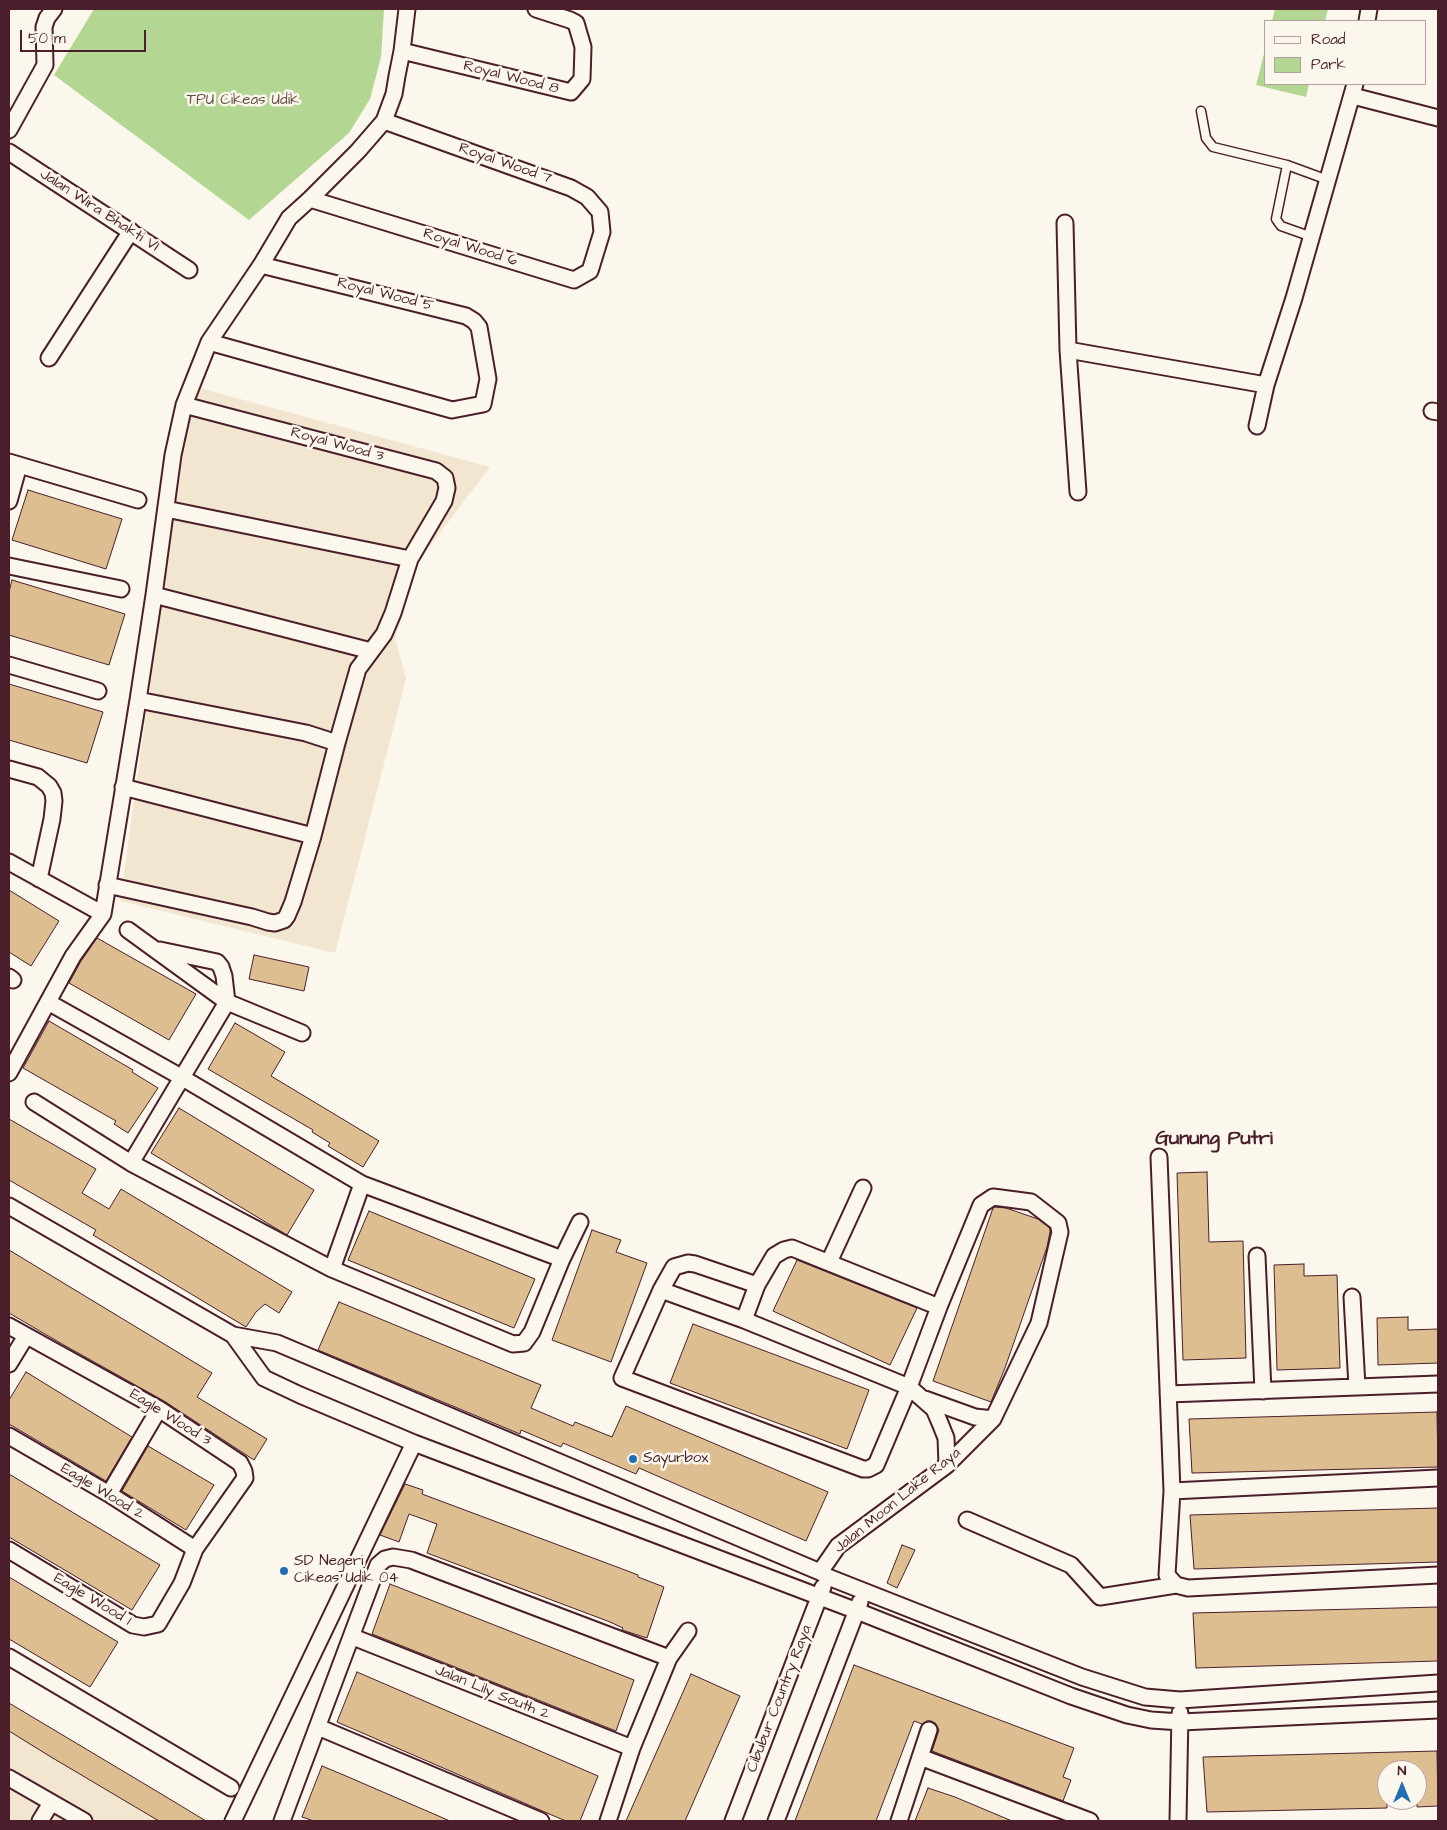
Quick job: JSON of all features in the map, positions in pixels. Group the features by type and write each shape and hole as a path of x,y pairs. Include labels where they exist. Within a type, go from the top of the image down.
{"street":[{"path":"9,130 45,66 44,27 47,18 54,9"},
{"path":"9,1073 73,956 103,914 154,596 173,455 184,405 208,342 261,265 289,218 371,138 384,122 394,94 402,52 407,9"},
{"name":"Royal Wood 8","path":"402,52 571,92 582,80 583,47 576,24 570,20 536,9"},
{"path":"1257,426 1266,384 1294,298 1354,90 1438,118"},
{"name":"Royal Wood 7","path":"384,122 571,188 587,196 600,212 602,232"},
{"name":"Jalan Wira Bhakti VI","path":"9,152 189,270"},
{"name":"Royal Wood 6","path":"310,199 574,280 590,271 602,232"},
{"path":"1065,224 1068,350 1078,492"},
{"path":"49,358 132,231"},
{"name":"Royal Wood 5","path":"208,342 452,410 483,404 488,380 479,327 474,321 466,316 261,265"},
{"path":"1068,350 1266,384"},
{"name":"Royal Wood 3","path":"107,884 275,923 284,920 290,909 313,836 358,669 384,634 393,613 410,559 435,519 444,501 447,488 445,478 436,471 184,405"},
{"path":"9,501 14,464 138,500"},
{"path":"166,509 410,559"},
{"path":"9,566 120,589"},
{"path":"154,596 370,651"},
{"path":"9,665 98,691"},
{"path":"138,700 306,733 337,743"},
{"path":"9,769 38,777 49,786 53,793 52,819 39,880"},
{"path":"123,787 313,836"},
{"path":"9,862 103,914"},
{"path":"128,930 227,1002 302,1033"},
{"path":"131,1163 227,1002 224,976 217,962 154,949"},
{"path":"48,1002 181,1077 362,1184 562,1259"},
{"path":"34,1102 131,1163 332,1268 513,1344 524,1343 532,1332 562,1259 580,1222"},
{"path":"1158,1157 1172,1491 1167,1575 1176,1585"},
{"path":"332,1268 362,1184"},
{"path":"829,1262 863,1188"},
{"name":"Jalan Moon Lake Raya","path":"824,1575 838,1546 947,1465 993,1419 1039,1324 1060,1232 1058,1223 1031,1202 993,1197 984,1202 978,1210 938,1308"},
{"path":"9,1206 233,1335 277,1343 824,1575 1082,1677 1145,1697 1180,1700 1438,1683"},
{"path":"744,1320 757,1284 774,1256 784,1250 795,1248 938,1308 909,1387 876,1465 863,1469 622,1378 661,1290 674,1267 688,1263 757,1284"},
{"path":"1257,1256 1263,1391"},
{"path":"661,1290 744,1320 909,1387 934,1410 946,1438 947,1465"},
{"path":"1352,1297 1357,1387"},
{"name":"Eagle Wood 3","path":"9,1326 159,1409 240,1463 245,1478 195,1549"},
{"path":"233,1335 264,1378 414,1443 857,1611 1071,1696 1118,1712 1151,1720 1181,1722 1438,1710"},
{"path":"9,1364 26,1336"},
{"path":"1168,1394 1438,1384"},
{"path":"923,1399 975,1417 993,1419"},
{"path":"109,1494 159,1409"},
{"name":"Eagle Wood 2","path":"9,1436 109,1494 195,1549"},
{"path":"233,1821 414,1443"},
{"path":"1172,1491 1438,1478"},
{"path":"966,1520 1071,1565 1100,1597 1176,1585 1188,1588 1438,1575"},
{"name":"Eagle Wood 1","path":"9,1550 133,1625 144,1626 158,1624 182,1583 195,1549"},
{"path":"284,1821 353,1638 378,1565 384,1559 393,1556 411,1560 669,1658"},
{"name":"Cibubur Country Raya","path":"733,1821 819,1597 824,1575"},
{"path":"776,1821 865,1592"},
{"path":"608,1821 632,1748 669,1658 688,1631"},
{"name":"Jalan Lily South 2","path":"353,1638 632,1748"},
{"path":"9,1658 231,1788"},
{"path":"1178,1821 1180,1700"},
{"path":"318,1727 506,1814 541,1821"},
{"path":"899,1821 929,1730"},
{"path":"920,1757 1090,1821"},
{"path":"9,1778 84,1821"},
{"path":"40,1821 51,1803"}],"lane":[{"path":"1201,111 1206,138 1213,147 1287,165 1328,180"},
{"path":"1287,165 1276,219 1281,226 1312,237"}],"shaded area":[{"path":"196,387 490,467 420,559 395,638 406,679 335,953 120,901 189,407"},
{"path":"9,1727 159,1821 9,1821"}],"green space":[{"name":"TPU Cikeas Udik","path":"94,9 384,9 381,57 370,99 349,133 249,220 54,75"},
{"path":"1275,9 1328,9 1325,20 1272,20"},
{"path":"1264,54 1264,85 1309,85 1306,97 1256,85"}],"building":[{"path":"28,490 122,519 106,569 12,540"},
{"path":"12,580 125,614 109,665 9,635 9,592"},
{"path":"9,684 103,712 87,763 9,740"},
{"path":"9,890 59,921 31,966 9,952"},
{"path":"97,938 196,994 169,1040 69,983"},
{"path":"254,955 309,967 304,991 249,979"},
{"path":"49,1021 133,1070 132,1072 158,1088 128,1133 114,1124 116,1121 23,1068"},
{"path":"235,1023 285,1052 271,1076 379,1141 363,1167 328,1146 330,1143 312,1132 313,1130 208,1069"},
{"path":"179,1108 314,1190 287,1235 151,1153"},
{"path":"9,1119 96,1169 82,1193 109,1209 121,1189 292,1292 279,1313 265,1304 256,1312 246,1327 93,1235 96,1230 9,1180"},
{"path":"1207,1172 1209,1242 1243,1241 1246,1358 1183,1360 1177,1173"},
{"path":"993,1208 1006,1208 1038,1219 1050,1228 1050,1232 1047,1247 1005,1368 991,1402 933,1381"},
{"path":"369,1211 535,1279 514,1328 348,1260"},
{"path":"592,1230 621,1240 616,1252 647,1263 611,1362 552,1340"},
{"path":"9,1250 212,1373 197,1397 267,1439 254,1460 164,1401 9,1313"},
{"path":"797,1260 917,1308 890,1365 773,1311"},
{"path":"1304,1264 1304,1276 1337,1275 1340,1368 1277,1370 1274,1265"},
{"path":"339,1302 541,1385 531,1408 573,1426 575,1422 612,1437 626,1406 828,1492 806,1541 639,1468 636,1474 563,1443 561,1447 521,1430 520,1434 318,1350"},
{"path":"1408,1317 1408,1330 1438,1329 1438,1363 1378,1365 1377,1318"},
{"path":"693,1324 869,1390 847,1449 670,1383"},
{"path":"26,1372 132,1437 106,1481 9,1424 9,1400"},
{"path":"1437,1412 1438,1467 1192,1473 1189,1419"},
{"path":"148,1446 214,1485 186,1530 122,1491"},
{"path":"9,1474 160,1565 132,1610 9,1537"},
{"path":"405,1484 423,1490 422,1494 625,1570 664,1587 647,1638 622,1630 623,1628 610,1622 427,1553 437,1524 409,1514 399,1542 380,1535"},
{"path":"1438,1508 1438,1562 1194,1569 1190,1515"},
{"path":"902,1545 915,1550 897,1588 887,1583"},
{"path":"9,1577 118,1642 90,1687 9,1639"},
{"path":"390,1584 634,1680 616,1731 372,1634"},
{"path":"1438,1607 1438,1661 1196,1668 1193,1613"},
{"path":"854,1665 1074,1748 1063,1777 1071,1780 1063,1801 932,1751 939,1730 936,1724 931,1721 922,1724 914,1721 876,1821 795,1821"},
{"path":"357,1672 598,1776 580,1821 566,1821 337,1722"},
{"path":"691,1674 740,1696 685,1821 626,1821"},
{"path":"9,1703 206,1821 159,1821 51,1757 9,1731"},
{"path":"1437,1751 1438,1806 1427,1807 1427,1760 1377,1760 1377,1808 1207,1812 1203,1757"},
{"path":"322,1766 450,1821 314,1821 302,1817"},
{"path":"928,1788 955,1797 1012,1821 915,1821"}],"place":[{"name":"Sayurbox","path":"633,1459"},
{"name":"SD Negeri Cikeas Udik 04","path":"284,1571"}],"district":[{"name":"Gunung Putri","path":"1214,1140"}]}
